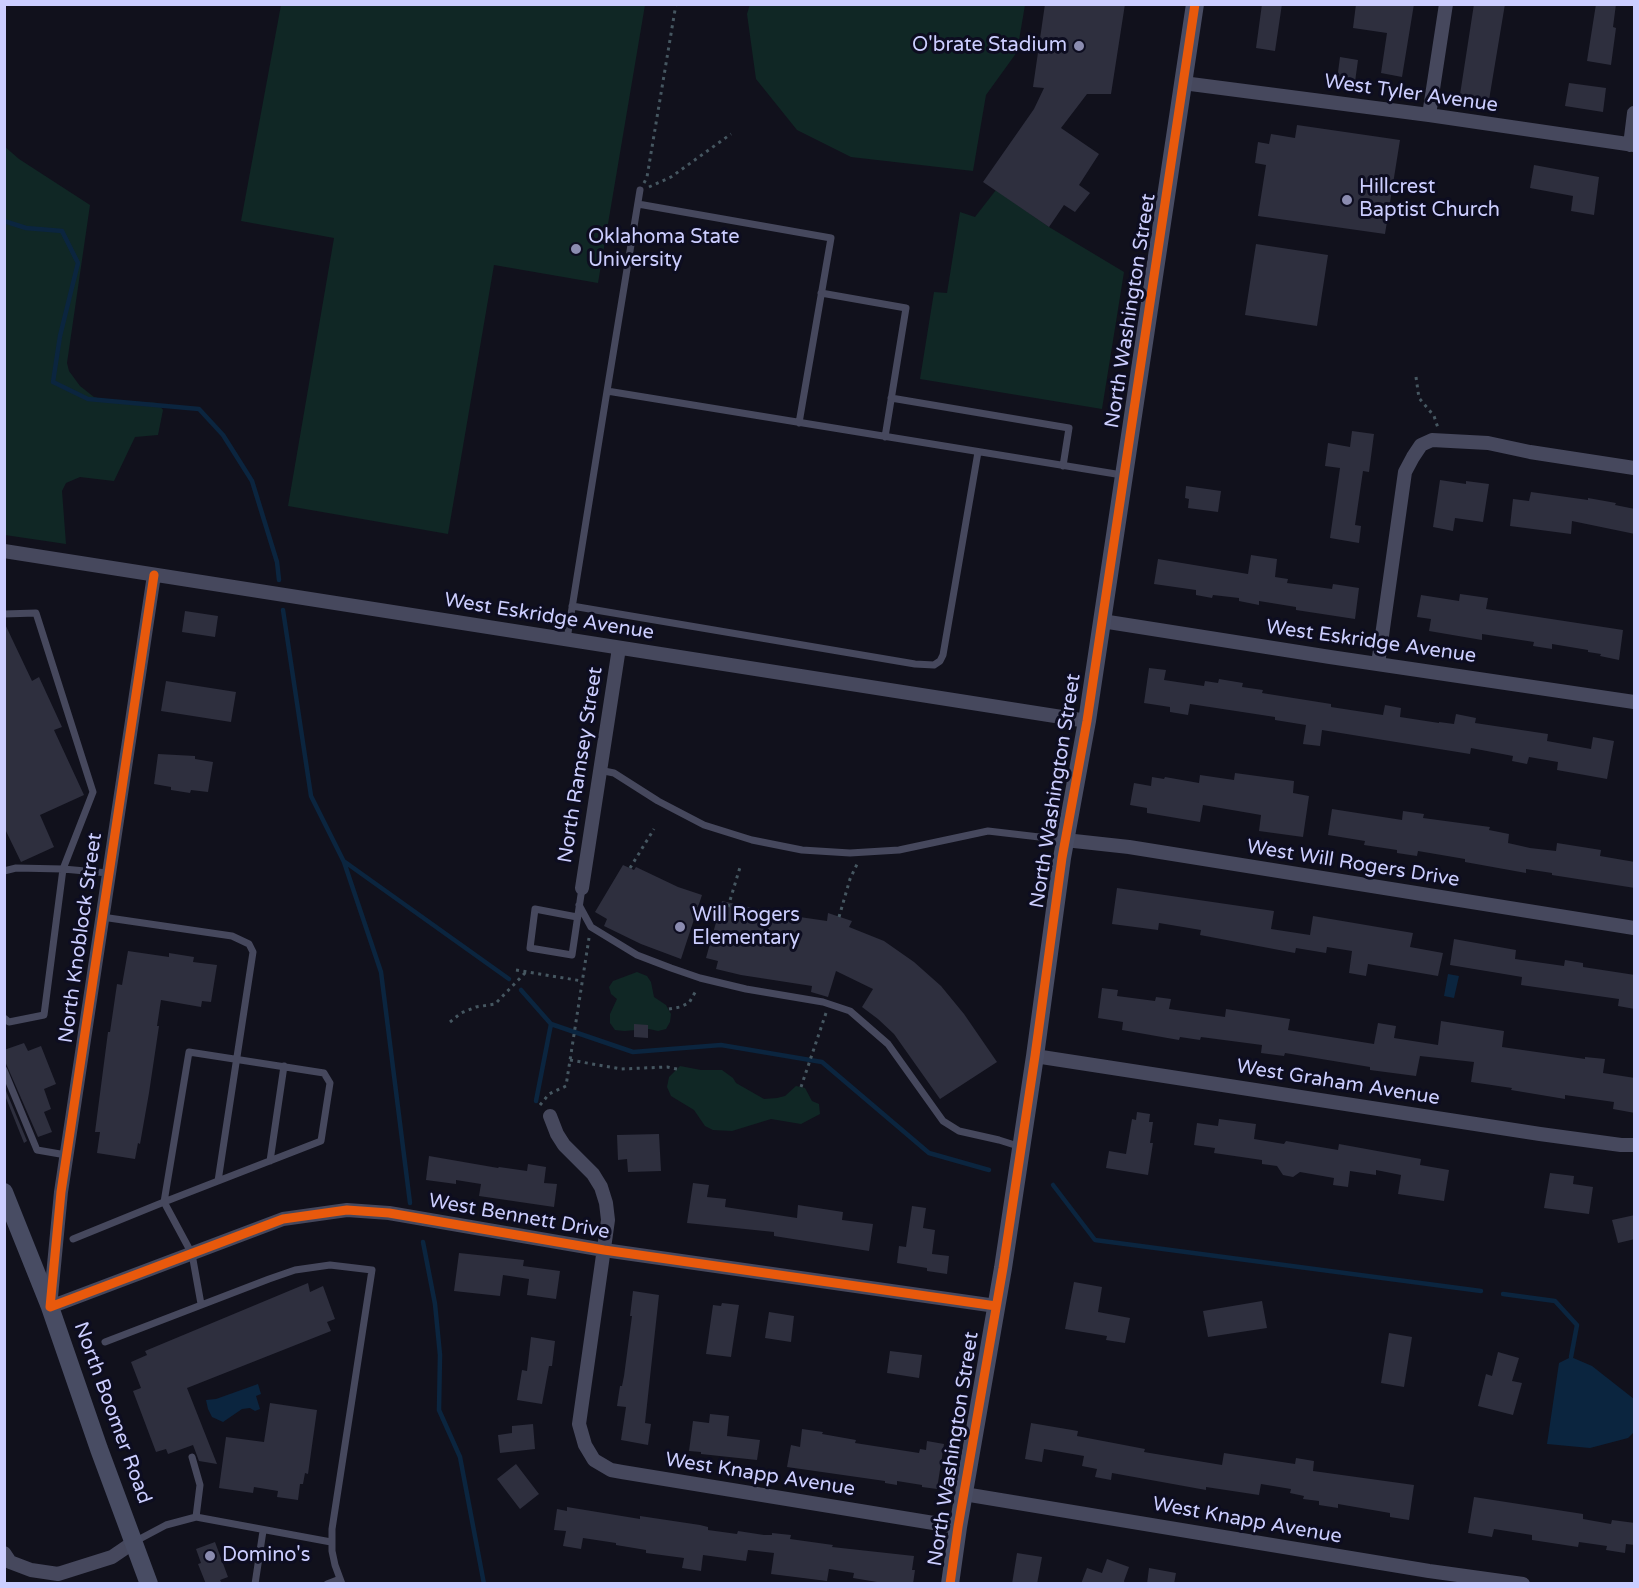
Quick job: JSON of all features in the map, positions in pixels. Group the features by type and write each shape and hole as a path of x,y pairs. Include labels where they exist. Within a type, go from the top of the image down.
{"main road":[{"name":"North Washington Street","path":"950,1584 1021,1147 1065,840 1087,721 1195,4"},
{"name":"North Boomer Road","path":"4,1192 50,1307 149,1584"}],"street":[{"path":"1429,115 1446,4"},
{"name":"West Tyler Avenue","path":"1183,83 1429,115 1632,145"},
{"path":"1632,145 1635,113"},
{"path":"1378,664 1405,472 1421,445 1432,440 1488,443 1530,452 1635,468"},
{"name":"West Eskridge Avenue","path":"4,550 1087,721"},
{"name":"North Knoblock Street","path":"50,1307 66,1155 154,575"},
{"name":"West Eskridge Avenue","path":"1102,621 1635,702"},
{"name":"North Ramsey Street","path":"582,888 619,648"},
{"name":"West Will Rogers Drive","path":"1065,840 1129,847 1635,928"},
{"name":"West Graham Avenue","path":"1035,1056 1529,1132 1635,1145"},
{"path":"545,1116 564,1145 593,1174 601,1187 608,1220 604,1250"},
{"name":"West Bennett Drive","path":"50,1307 284,1219 347,1210 398,1215 604,1250 996,1306"},
{"name":"West Knapp Avenue","path":"604,1250 579,1424 585,1445 594,1460 611,1470 958,1527"},
{"name":"West Knapp Avenue","path":"964,1494 1428,1577 1523,1584"},
{"path":"5,1553 10,1562 31,1570 58,1574 112,1557 134,1542"}],"lane":[{"path":"567,639 640,190"},
{"path":"638,204 831,238 799,423"},
{"path":"821,293 906,308 885,437"},
{"path":"607,391 1124,476"},
{"path":"891,398 1069,428 1063,466"},
{"path":"572,606 915,664 934,665 943,655 978,452"},
{"path":"4,614 36,613 93,792 63,869 44,1016 9,1022 4,1018"},
{"path":"599,770 614,773 658,801 704,825 752,840 802,850 863,852 899,850 988,831 1065,840"},
{"path":"4,871 16,868 108,873"},
{"path":"578,917 536,909 530,948 572,955 578,917 579,905 582,888"},
{"path":"579,905 591,927 638,955 700,978 746,989 794,996 850,1011 888,1044 944,1121 959,1131 1021,1147"},
{"path":"102,917 232,936 249,945 253,952 218,1182"},
{"path":"73,1239 164,1202 321,1141 330,1083 324,1073 189,1052 164,1202 192,1254 201,1304"},
{"path":"270,1161 284,1066"},
{"path":"4,1070 37,1150 66,1155"},
{"path":"105,1342 296,1270 330,1265 372,1270 331,1542 334,1564 341,1581 327,1584"},
{"path":"192,1457 200,1485 196,1517"},
{"path":"134,1542 166,1525 196,1517 331,1542"},
{"path":"255,1584 263,1531"}],"path":[{"path":"640,190 647,177 676,4"},
{"path":"640,190 671,177 731,134"},
{"path":"1416,377 1419,398 1434,416 1442,441"},
{"path":"630,868 654,829"},
{"path":"839,917 850,879 863,852"},
{"path":"728,907 741,864"},
{"path":"545,1116 540,1106 543,1100 549,1094 566,1086 591,927"},
{"path":"516,970 582,981"},
{"path":"450,1022 461,1013 476,1007 495,1004 526,972"},
{"path":"669,1009 689,1003 695,994 700,978"},
{"path":"801,1087 829,1004"},
{"path":"570,1060 621,1069 667,1067 677,1069"}],"green space":[{"path":"750,4 1025,5 1017,52 986,95 973,171 851,157 797,130 756,79 747,14"},
{"path":"281,5 645,5 598,283 494,265 448,534 288,506 334,238 241,221"},
{"path":"4,146 19,159 90,205 67,363 69,371 80,386 94,397 158,403 163,410 158,435 135,437 114,481 80,477 66,483 62,491 66,544 5,535"},
{"path":"996,190 1049,227 1124,272 1102,409 920,379 934,292 947,293 960,212 975,217"},
{"path":"637,972 647,976 651,982 654,997 666,1005 671,1014 666,1029 624,1031 615,1030 610,1023 610,1014 617,999 611,994 609,987 613,981"},
{"path":"680,1066 701,1070 722,1070 736,1083 764,1099 785,1096 796,1086 805,1088 812,1101 819,1104 820,1114 801,1124 771,1119 732,1131 713,1130 705,1126 694,1110 671,1096 667,1087 669,1077"}],"water":[{"path":"1448,974 1459,976 1454,998 1444,996"},
{"path":"1571,1357 1592,1366 1634,1399 1634,1432 1628,1438 1590,1448 1547,1444 1559,1363"},
{"path":"258,1384 261,1394 256,1396 260,1409 255,1411 250,1408 242,1409 223,1422 212,1417 206,1400 216,1399"}],"building":[{"path":"1045,4 1125,4 1111,94 1087,94 1061,128 1099,154 1079,185 1090,193 1075,212 1064,205 1049,227 983,182 1034,109 1044,88 1033,87"},
{"path":"1262,4 1282,4 1275,51 1256,48"},
{"path":"1356,4 1414,4 1402,77 1381,73 1387,33 1353,28"},
{"path":"1474,4 1505,4 1488,106 1459,101"},
{"path":"1596,4 1616,4 1613,27 1616,28 1611,65 1587,61"},
{"path":"1340,57 1358,60 1355,82 1337,80"},
{"path":"1569,83 1606,88 1603,112 1565,106"},
{"path":"1297,125 1400,140 1385,234 1258,216 1266,165 1255,163 1258,142 1269,144 1271,134 1295,138"},
{"path":"1534,165 1599,177 1594,215 1571,211 1573,196 1530,188"},
{"path":"1256,244 1328,255 1317,326 1245,315"},
{"path":"1352,431 1374,434 1369,472 1363,471 1355,525 1361,526 1359,543 1330,538 1340,468 1325,466 1328,443 1350,447"},
{"path":"1440,480 1466,484 1466,481 1489,484 1483,522 1455,518 1453,531 1433,527"},
{"path":"1186,486 1221,491 1218,512 1188,508 1189,499 1185,498"},
{"path":"1531,492 1588,500 1588,498 1635,509 1635,534 1572,521 1571,534 1510,526 1513,499 1529,501"},
{"path":"1251,555 1277,559 1275,577 1288,579 1287,583 1332,589 1333,584 1359,588 1355,619 1296,610 1296,607 1259,601 1259,605 1239,601 1239,598 1213,595 1212,598 1196,595 1196,590 1154,584 1158,559 1248,574"},
{"path":"1460,594 1488,598 1486,609 1623,630 1619,660 1600,656 1601,654 1588,652 1588,650 1552,644 1552,649 1533,646 1534,642 1482,634 1482,640 1429,631 1431,619 1417,617 1421,595 1459,601"},
{"path":"185,611 218,616 215,637 182,632"},
{"path":"4,622 32,681 39,677 62,727 54,730 84,795 40,815 54,847 21,862 4,827"},
{"path":"1149,668 1166,670 1164,680 1204,686 1205,681 1218,683 1219,679 1243,683 1242,687 1263,690 1262,693 1383,715 1385,705 1401,708 1400,717 1454,724 1456,714 1476,718 1475,723 1548,734 1547,741 1591,749 1593,737 1614,741 1607,779 1557,770 1558,762 1529,757 1527,764 1512,761 1513,756 1471,748 1470,754 1322,730 1320,746 1303,744 1306,725 1275,720 1275,717 1190,704 1188,715 1170,712 1170,707 1144,703"},
{"path":"166,681 236,692 231,722 161,711"},
{"path":"158,754 195,756 195,759 213,762 208,792 191,790 190,793 154,784"},
{"path":"1235,773 1294,781 1293,793 1309,796 1303,837 1259,831 1261,815 1203,805 1200,822 1147,813 1147,808 1130,805 1134,783 1151,786 1152,777 1199,783 1200,775 1234,780"},
{"path":"1332,809 1402,820 1403,811 1424,814 1423,818 1490,827 1489,830 1509,834 1508,843 1530,848 1556,851 1557,843 1601,850 1600,856 1635,862 1635,888 1526,869 1526,873 1418,851 1417,856 1397,853 1397,850 1364,845 1365,841 1328,835"},
{"path":"623,865 634,870 636,867 678,887 702,895 681,959 641,944 604,926 607,919 595,912"},
{"path":"1117,888 1274,911 1271,929 1310,935 1313,916 1413,933 1410,947 1443,953 1438,976 1368,964 1366,976 1349,973 1352,951 1327,947 1326,953 1296,948 1295,953 1200,935 1201,930 1159,923 1158,930 1112,924"},
{"path":"722,901 779,914 827,921 828,913 852,921 849,927 884,941 914,962 941,986 964,1014 997,1062 940,1099 894,1034 862,1007 873,989 836,971 828,997 811,992 812,986 716,969 718,961 706,958"},
{"path":"1454,939 1516,950 1515,959 1564,966 1565,960 1583,963 1583,967 1635,975 1635,1009 1618,1006 1619,999 1521,985 1522,977 1450,965"},
{"path":"128,951 169,957 169,953 194,957 193,962 217,965 211,1002 202,1001 201,1007 161,1000 149,1093 135,1159 97,1153 100,1132 95,1132 108,1032 110,1032 117,984 122,985"},
{"path":"1102,988 1118,990 1117,996 1155,1001 1156,997 1171,999 1169,1009 1225,1017 1226,1009 1290,1019 1288,1030 1374,1044 1378,1023 1396,1026 1394,1038 1438,1045 1441,1021 1504,1031 1502,1047 1585,1059 1585,1057 1605,1059 1603,1073 1635,1078 1635,1113 1613,1109 1614,1102 1565,1095 1565,1099 1471,1082 1474,1062 1420,1056 1416,1076 1370,1070 1370,1067 1285,1053 1284,1056 1261,1053 1262,1045 1201,1037 1200,1040 1180,1037 1179,1040 1122,1030 1123,1022 1098,1018"},
{"path":"634,1024 648,1025 648,1038 634,1037"},
{"path":"24,1043 28,1051 41,1046 56,1084 44,1089 51,1109 44,1112 52,1132 38,1137 4,1059 4,1050"},
{"path":"4,1086 27,1141 24,1143 4,1093"},
{"path":"1137,1112 1150,1114 1149,1122 1153,1122 1150,1143 1153,1143 1148,1175 1106,1168 1109,1151 1126,1154 1132,1119 1136,1120"},
{"path":"1219,1119 1256,1124 1254,1139 1284,1144 1286,1141 1338,1150 1339,1144 1421,1159 1420,1165 1449,1170 1444,1201 1398,1194 1401,1175 1376,1170 1376,1175 1350,1171 1348,1187 1333,1185 1334,1178 1300,1172 1293,1177 1283,1175 1277,1166 1262,1164 1262,1160 1214,1153 1215,1148 1194,1145 1197,1123 1218,1126"},
{"path":"659,1134 661,1171 628,1172 627,1159 618,1160 617,1135"},
{"path":"429,1156 527,1171 528,1164 546,1167 544,1183 557,1184 554,1207 479,1196 481,1184 456,1180 456,1184 426,1180"},
{"path":"1550,1173 1574,1176 1573,1184 1593,1187 1589,1214 1544,1208"},
{"path":"693,1183 709,1185 707,1197 726,1199 725,1207 797,1218 798,1205 843,1212 842,1220 873,1224 869,1251 774,1236 774,1232 687,1223"},
{"path":"912,1206 926,1208 923,1228 935,1230 932,1254 949,1256 947,1274 897,1263 899,1246 906,1247"},
{"path":"1635,1215 1635,1239 1618,1243 1612,1220"},
{"path":"459,1253 524,1260 523,1266 560,1271 556,1299 527,1295 529,1279 503,1275 500,1296 454,1291"},
{"path":"1074,1282 1102,1287 1098,1312 1130,1318 1125,1343 1106,1340 1107,1336 1065,1329"},
{"path":"308,1283 310,1292 323,1286 335,1319 327,1322 331,1331 187,1388 217,1464 199,1461 193,1445 168,1454 166,1449 156,1452 133,1391 141,1388 131,1362 147,1355 145,1351"},
{"path":"633,1291 659,1295 645,1423 651,1424 648,1445 621,1440 626,1407 617,1406 624,1376"},
{"path":"1262,1301 1267,1328 1208,1337 1203,1311"},
{"path":"722,1303 739,1305 731,1357 706,1354 713,1305 721,1306"},
{"path":"769,1312 794,1316 791,1342 765,1338"},
{"path":"1389,1333 1412,1337 1404,1387 1381,1383"},
{"path":"531,1337 555,1341 552,1366 549,1366 542,1404 517,1400 522,1370 527,1371"},
{"path":"890,1351 922,1355 919,1378 887,1373"},
{"path":"1498,1352 1519,1358 1512,1381 1522,1383 1513,1415 1478,1406 1486,1374 1492,1376"},
{"path":"270,1403 317,1410 308,1474 305,1473 303,1484 300,1484 298,1500 277,1497 278,1491 254,1487 253,1493 219,1488 226,1437 264,1442"},
{"path":"710,1414 729,1416 727,1436 760,1440 757,1460 689,1451 693,1421 709,1423"},
{"path":"1031,1423 1078,1431 1077,1436 1145,1449 1144,1452 1222,1465 1224,1453 1295,1464 1296,1458 1314,1461 1313,1471 1414,1485 1409,1520 1390,1517 1390,1513 1338,1504 1338,1508 1319,1505 1319,1501 1303,1499 1304,1496 1290,1493 1291,1489 1261,1484 1259,1495 1206,1487 1206,1490 1112,1473 1111,1480 1095,1477 1097,1469 1082,1466 1084,1456 1044,1449 1042,1462 1025,1459"},
{"path":"533,1424 535,1449 500,1453 498,1435 512,1433 512,1426"},
{"path":"802,1429 856,1440 855,1443 919,1453 920,1449 926,1450 927,1441 944,1444 937,1489 897,1481 897,1485 885,1483 885,1481 787,1467 791,1445 800,1447"},
{"path":"516,1464 539,1494 520,1509 497,1479"},
{"path":"1474,1497 1583,1514 1583,1519 1611,1524 1612,1520 1635,1523 1635,1545 1626,1544 1625,1553 1606,1550 1607,1546 1579,1542 1578,1547 1532,1540 1532,1535 1494,1529 1492,1537 1468,1533"},
{"path":"567,1507 640,1519 640,1516 700,1525 708,1527 708,1530 737,1534 738,1531 764,1535 772,1535 772,1533 791,1535 790,1539 833,1545 832,1547 914,1556 913,1584 889,1584 853,1578 854,1573 829,1569 827,1581 771,1574 774,1553 748,1550 746,1561 703,1555 701,1571 682,1568 684,1558 646,1553 646,1550 616,1545 616,1543 583,1538 581,1549 563,1546 566,1531 554,1530 557,1509 567,1511"},
{"name":"Domino's","path":"215,1542 228,1577 220,1580 222,1584 206,1584 198,1564 201,1563 196,1549"},
{"path":"1017,1553 1042,1557 1037,1584 1012,1584"},
{"path":"1107,1559 1129,1567 1125,1584 1081,1584 1087,1568 1102,1573"},
{"path":"1149,1568 1176,1573 1174,1584 1147,1584"}],"waterway":[{"path":"4,221 26,228 62,231 78,263 60,336 53,382 88,399 199,409 223,435 252,481 277,562 279,580"},
{"path":"283,610 311,796 344,862 381,972 410,1203"},
{"path":"345,862 509,979"},
{"path":"521,990 551,1024 536,1101"},
{"path":"551,1024 633,1052 721,1045 822,1062 929,1153 989,1170"},
{"path":"1053,1185 1095,1240 1481,1291"},
{"path":"423,1242 435,1304 440,1355 439,1410 460,1457 484,1584"},
{"path":"1503,1294 1555,1301 1577,1325 1571,1357"}],"cycle path":[{"path":"950,1584 1003,1268 1062,858 1087,721 1195,4"},
{"path":"154,575 61,1192 50,1307 283,1219 347,1210 389,1213 604,1250 996,1306"}],"place":[{"name":"O'brate Stadium","path":"1079,46"},
{"name":"Hillcrest Baptist Church","path":"1347,200"},
{"name":"Oklahoma State University","path":"576,249"},
{"name":"Will Rogers Elementary","path":"680,927"},
{"name":"Domino's","path":"210,1556"}]}
